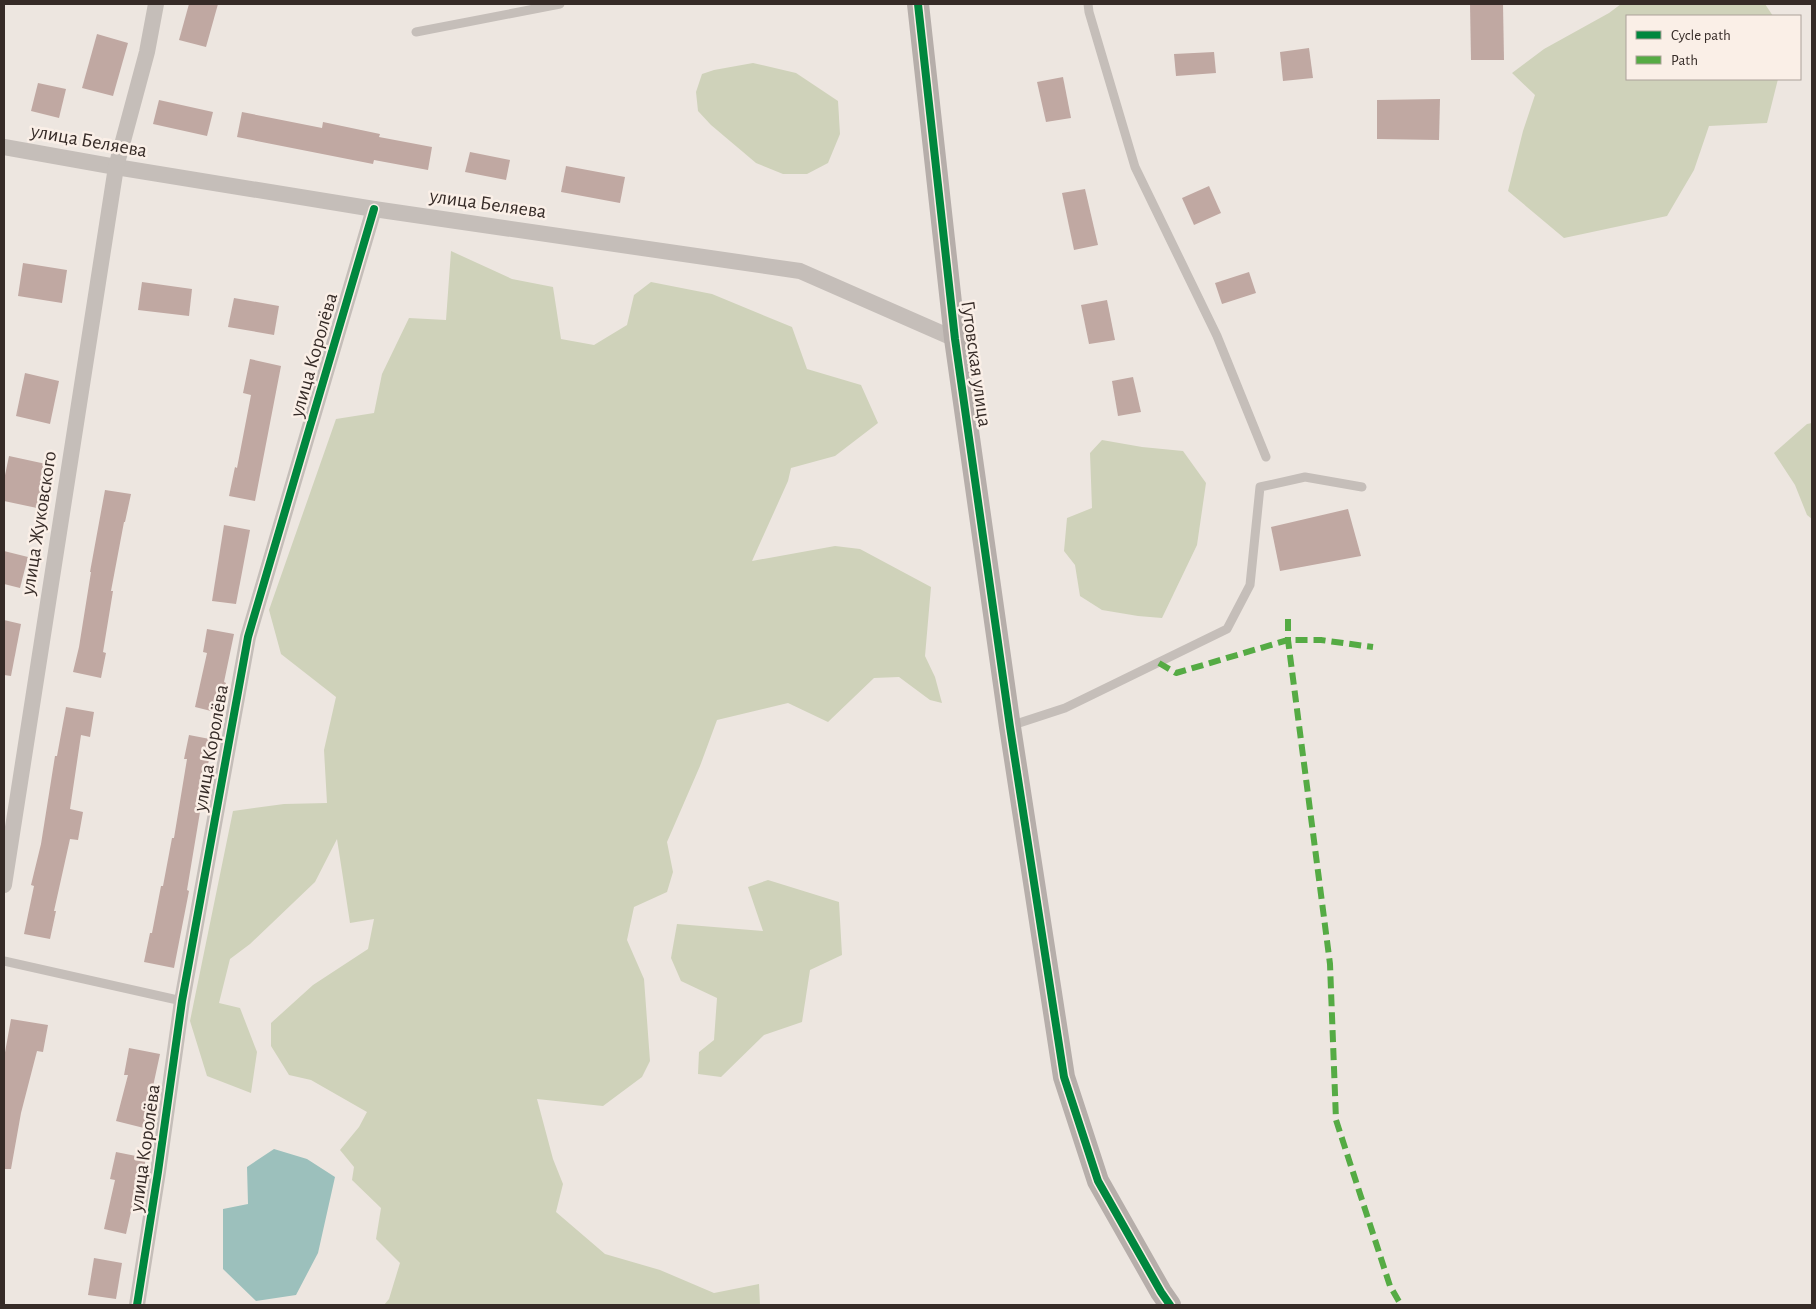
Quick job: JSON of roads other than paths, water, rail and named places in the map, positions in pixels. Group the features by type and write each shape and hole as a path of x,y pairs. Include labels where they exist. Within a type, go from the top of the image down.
{"street":[{"name":"улица Жуковского","path":"4,885 116,168 147,52 156,4"},
{"name":"Гутовская улица","path":"918,4 955,339 1010,726 1064,1077 1098,1181 1170,1305"},
{"name":"улица Беляева","path":"4,147 116,168 374,209 800,271 955,339"},
{"name":"улица Королёва","path":"137,1305 182,1001 248,637 374,209"}],"lane":[{"path":"416,32 560,4"},
{"path":"1088,4 1136,167 1217,336 1266,457"},
{"path":"1010,726 1065,708 1227,629 1250,585 1260,487 1305,477 1362,487"},
{"path":"4,961 182,1001"}],"water":[{"path":"274,1149 307,1159 335,1177 318,1253 296,1295 256,1301 223,1269 223,1209 248,1204 247,1167"}]}
